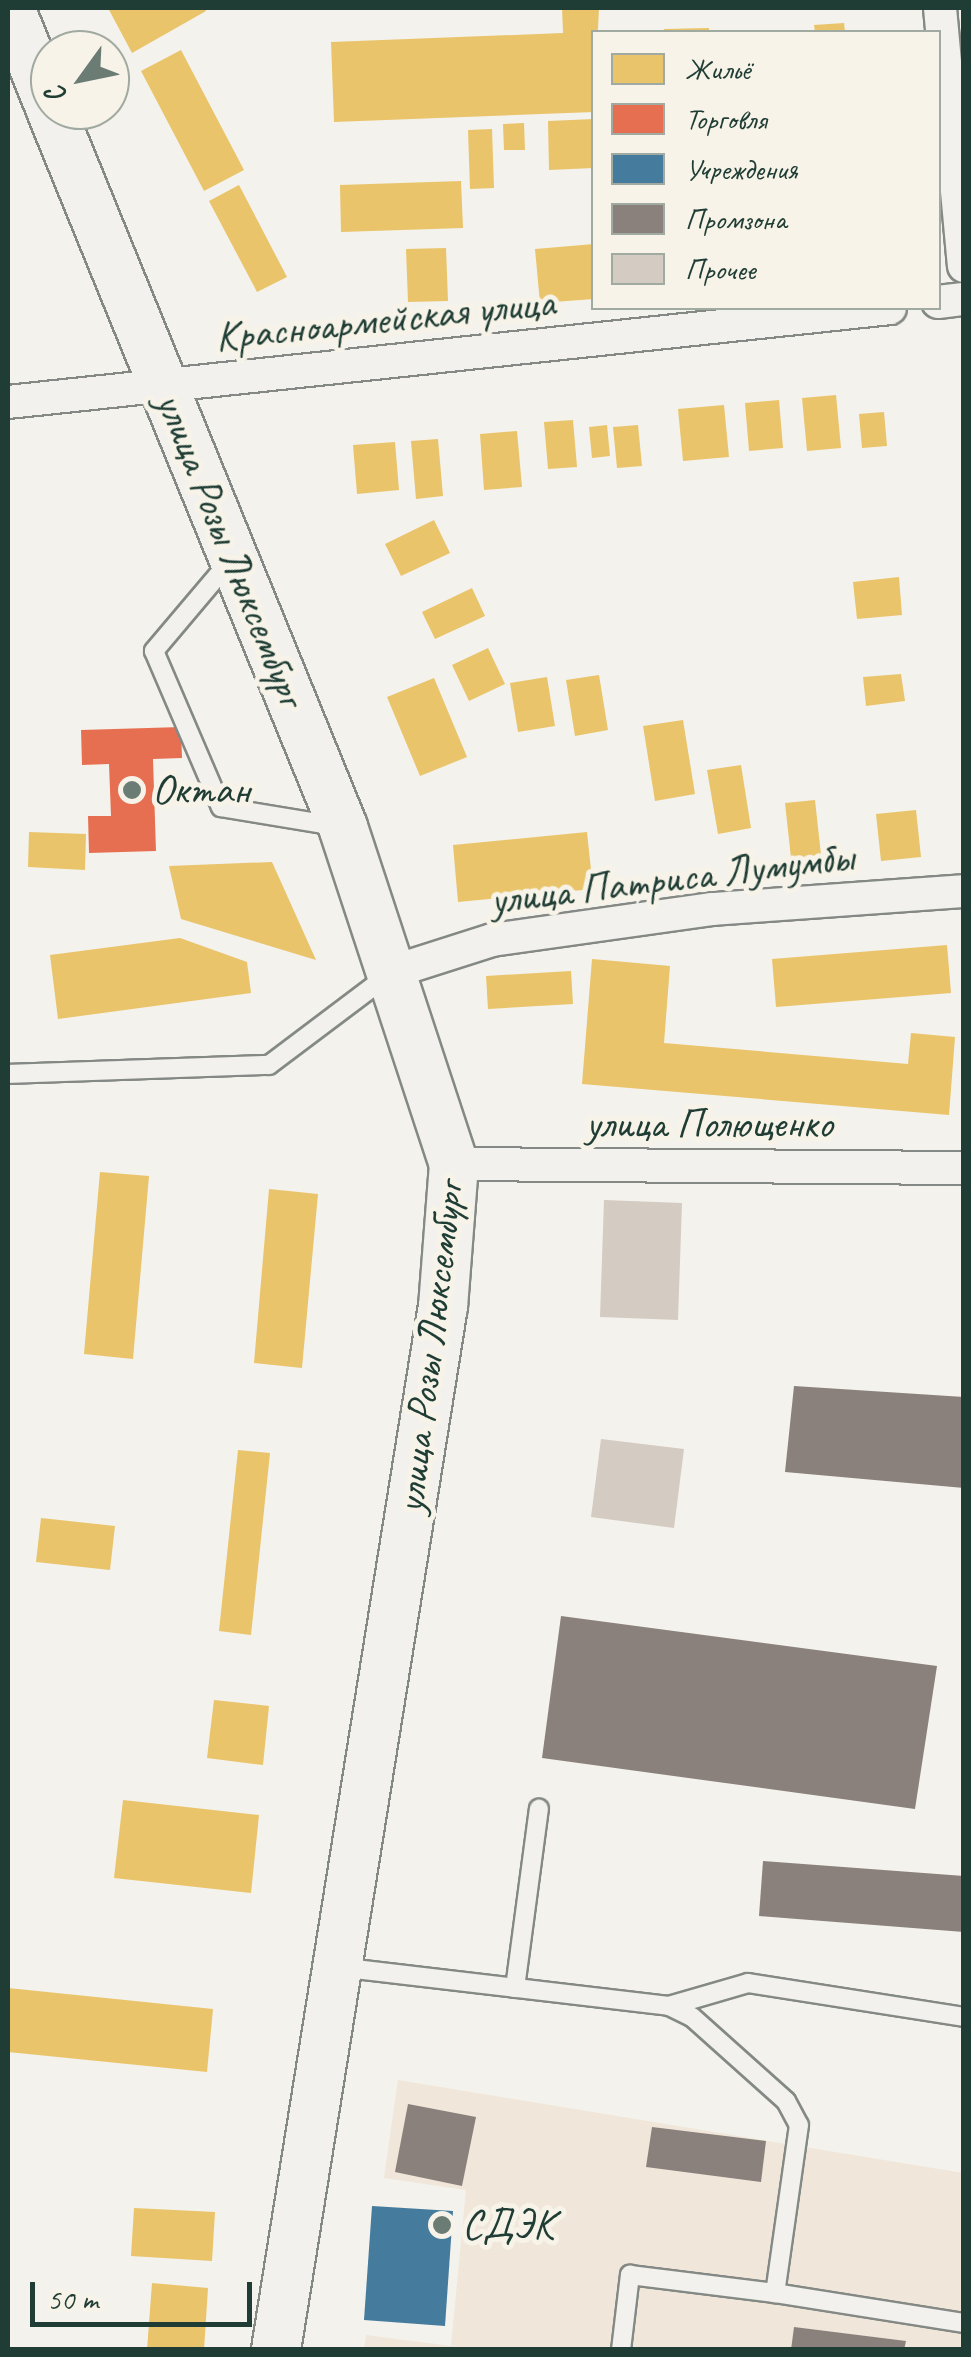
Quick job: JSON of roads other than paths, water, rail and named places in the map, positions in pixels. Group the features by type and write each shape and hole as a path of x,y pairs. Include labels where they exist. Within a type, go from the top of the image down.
{"main road":[{"name":"улица Розы Люксембург","path":"10,8 30,57"},
{"name":"улица Розы Люксембург","path":"60,130 343,827 395,971 454,1164 443,1306 276,2350"}],"street":[{"path":"940,8 964,266"},
{"name":"Красноармейская улица","path":"8,402 872,310"},
{"name":"улица Патриса Лумумбы","path":"395,971 492,940 713,908 964,891"},
{"name":"улица Полющенко","path":"454,1164 964,1168"}],"lane":[{"path":"234,556 154,652 221,806 343,827"},
{"path":"8,1074 268,1065 395,971"},
{"path":"515,1988 538,1809"},
{"path":"337,1967 669,2006 692,2017 786,2101 800,2125 775,2293"},
{"path":"669,2006 748,1983 964,2017"},
{"path":"622,2350 630,2275 964,2323"}],"place":[{"name":"Октан","path":"132,790"},
{"name":"СДЭК","path":"442,2225"}]}
